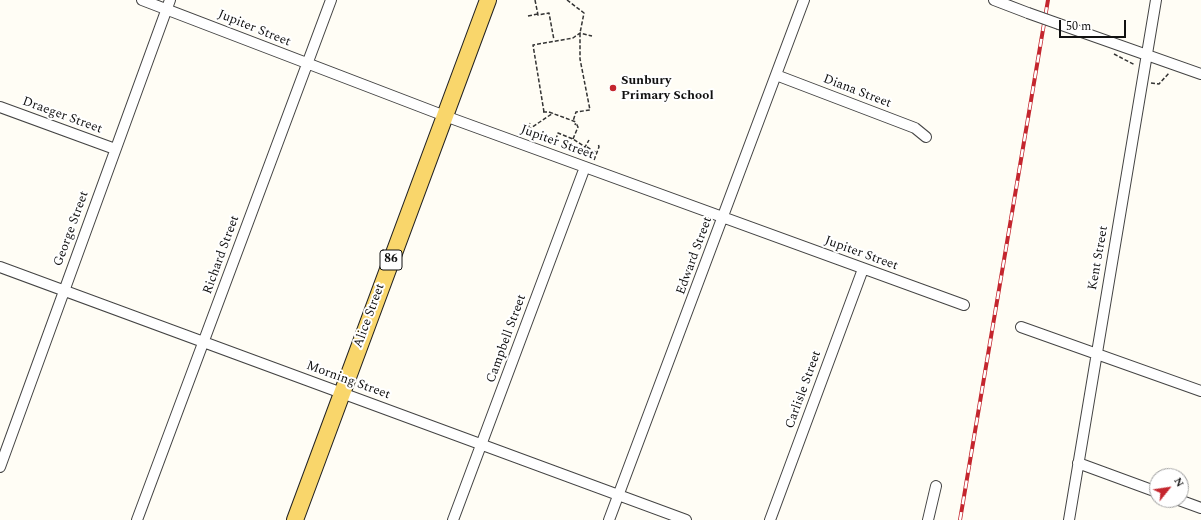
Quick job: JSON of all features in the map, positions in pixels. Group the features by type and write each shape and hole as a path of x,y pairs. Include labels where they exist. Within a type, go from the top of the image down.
{"main road":[{"name":"Alice Street","path":"295,520 488,0"}],"street":[{"name":"Jupiter Street","path":"142,0 168,4 307,64 445,116 964,305"},
{"name":"Richard Street","path":"137,520 331,0"},
{"name":"Edward Street","path":"609,520 804,0"},
{"path":"994,0 1059,24 1146,61 1201,74"},
{"name":"Kent Street","path":"1069,520 1156,0"},
{"name":"George Street","path":"0,467 168,4"},
{"name":"Diana Street","path":"776,75 915,128 926,137"},
{"name":"Draeger Street","path":"0,107 115,149"},
{"name":"Campbell Street","path":"453,520 585,167"},
{"name":"Morning Street","path":"0,267 686,520"},
{"name":"Carlisle Street","path":"770,520 863,269"},
{"path":"1020,326 1096,352 1201,391"},
{"path":"1078,463 1149,489"},
{"path":"928,520 936,486"},
{"path":"1189,504 1201,508"}],"path":[{"path":"535,0 538,14"},
{"path":"567,0 584,13 580,33 580,59 590,110 576,112 573,121"},
{"path":"528,16 549,13 554,41"},
{"path":"573,139 578,127 573,121 553,113 543,112 533,45 573,38 580,33 592,36"},
{"path":"1110,52 1129,63 1146,61"},
{"path":"1150,83 1159,84 1170,73"},
{"path":"528,130 553,113"},
{"path":"526,135 530,123"},
{"path":"554,145 558,133 573,139 597,153"},
{"path":"586,146 589,140"},
{"path":"594,160 597,153 598,143"}],"railway":[{"path":"960,520 1048,0"}],"place":[{"name":"Sunbury Primary School","path":"613,88"}]}
